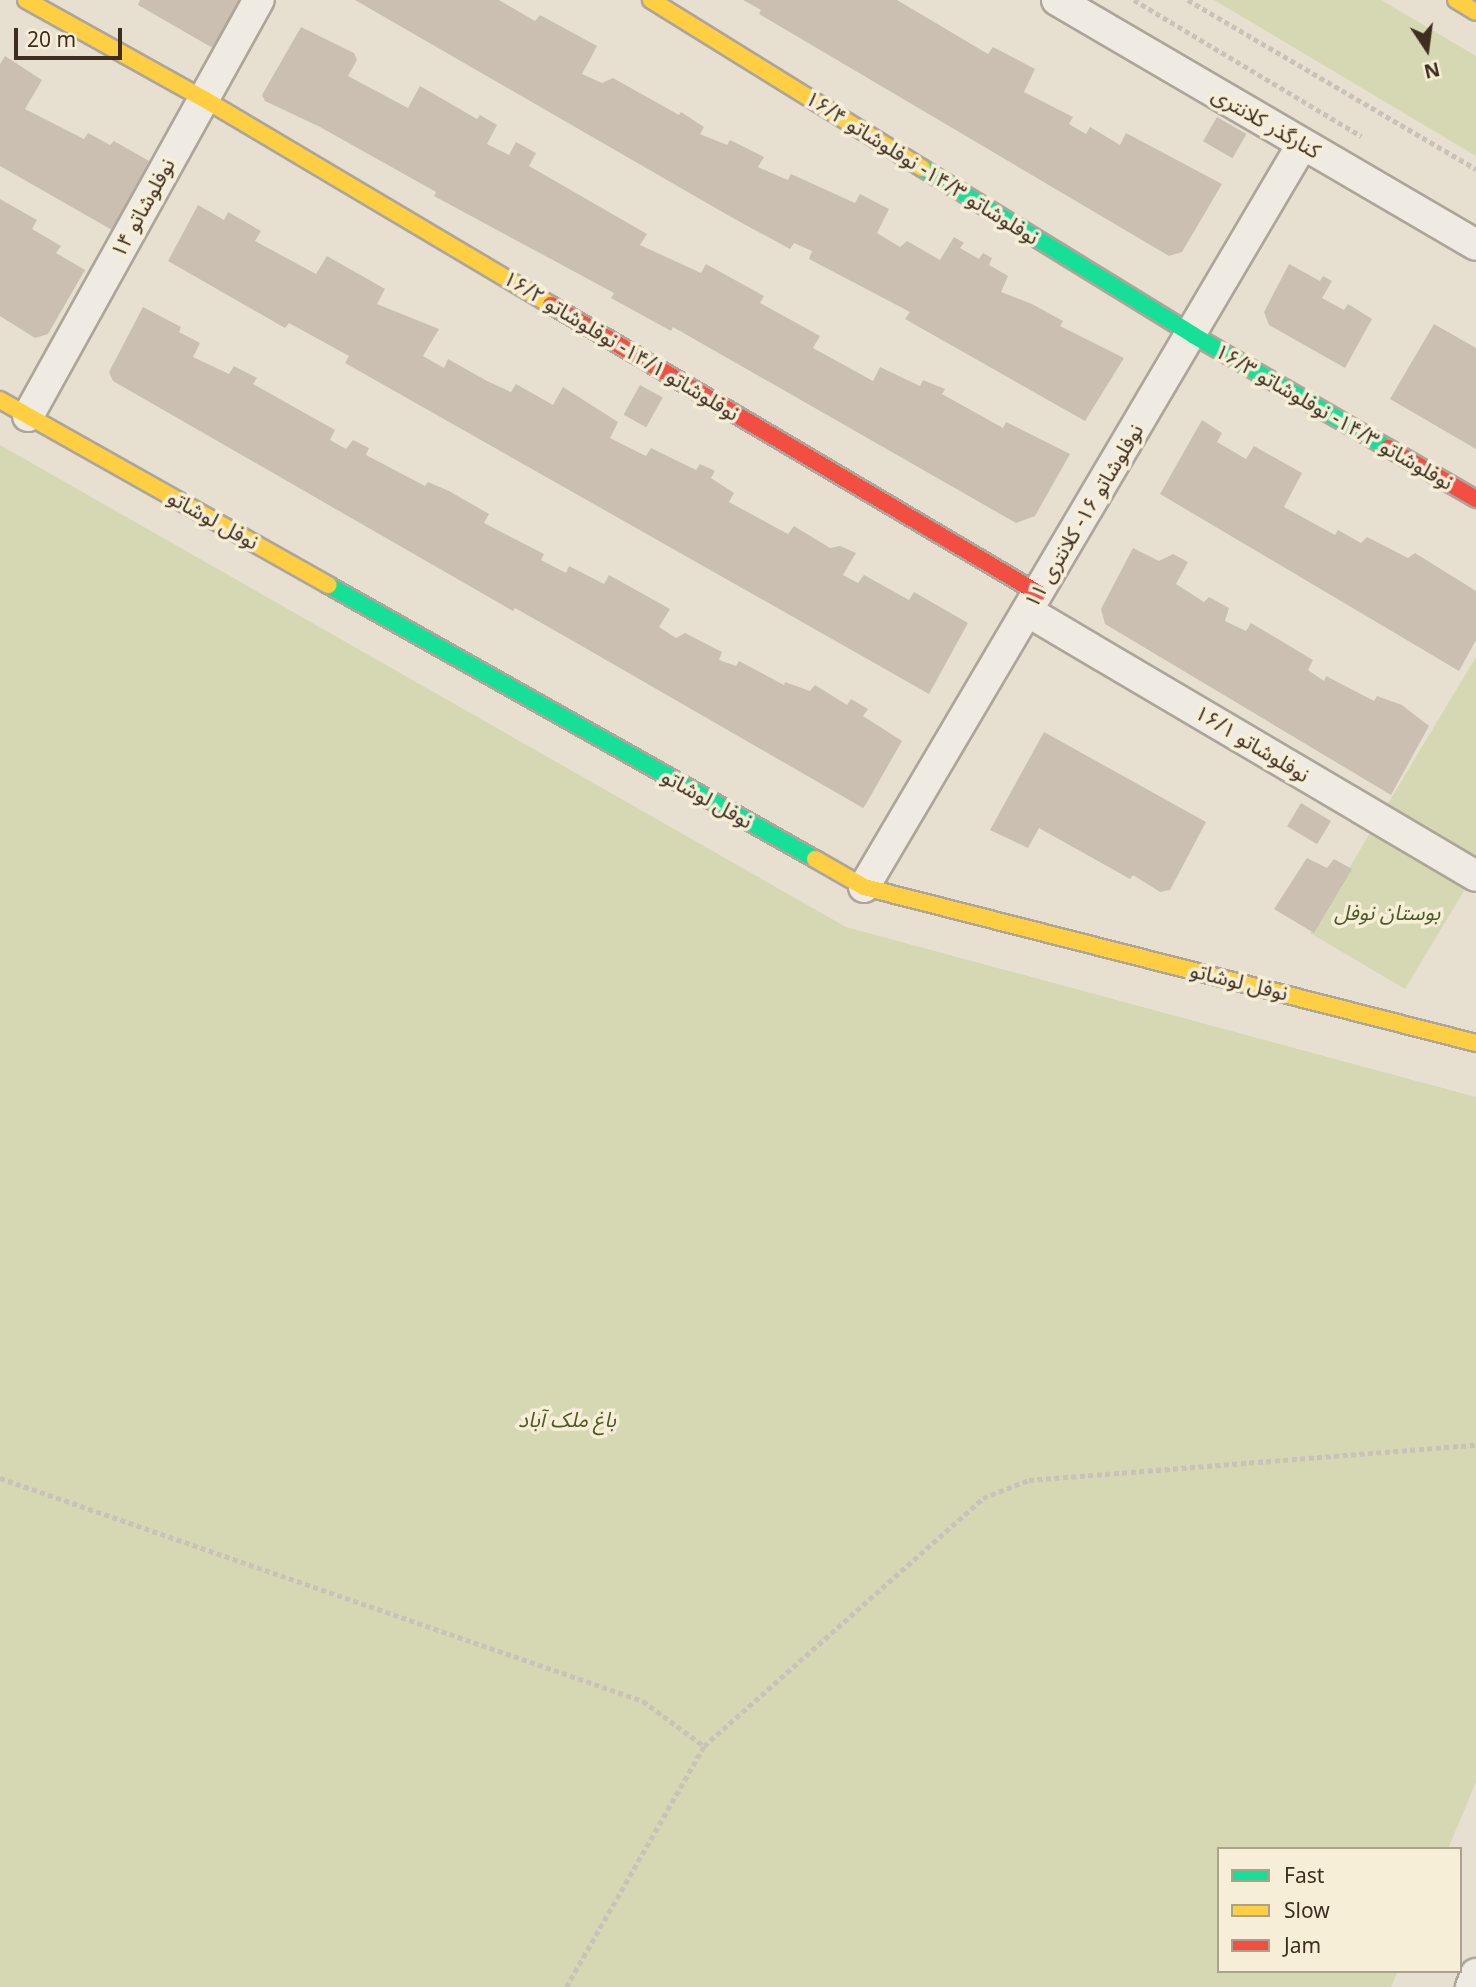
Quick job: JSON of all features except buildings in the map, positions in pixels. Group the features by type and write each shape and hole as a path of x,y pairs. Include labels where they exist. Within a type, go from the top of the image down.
{"main road":[{"name":"نوفلوشاتو ۱۴/۱- نوفلوشاتو ۱۶/۲","path":"26,0 204,99 1032,602"},
{"name":"نوفلوشاتو ۱۴/۳- نوفلوشاتو ۱۶/۴","path":"651,0 1193,335"},
{"path":"1456,0 1476,12"},
{"name":"نوفلوشاتو ۱۴/۳- نوفلوشاتو ۱۶/۳","path":"1193,335 1476,499"},
{"name":"نوفل لوشاتو","path":"0,400 864,887 1476,1043"}],"street":[{"name":"نوفلوشاتو ۱۴","path":"28,416 259,0"},
{"name":"کنارگذر کلانتری","path":"1057,0 1476,244"},
{"name":"نوفلوشاتو ۱۶- کلانتری ۱۱","path":"864,887 1193,335 1302,145"},
{"name":"نوفلوشاتو ۱۶/۱","path":"1032,602 1476,876"},
{"path":"1471,1987 1476,1974"}],"path":[{"path":"1134,0 1370,141"},
{"path":"1188,0 1476,169"},
{"path":"566,1987 704,1746 983,1498 1028,1480 1476,1445"},
{"path":"0,1478 643,1701 704,1746"}],"green space":[{"path":"1214,0 1381,0 1476,56 1476,156"},
{"name":"باغ ملک آباد","path":"0,445 846,927 1476,1097 1476,1782 1449,1847 1217,1847 1217,1973 1397,1973 1391,1987 0,1987"},
{"name":"بوستان نوفل","path":"1476,657 1476,871 1405,989 1310,933"}],"traffic: fast":[{"path":"922,168 1193,335 1388,448"},
{"path":"328,585 815,859"}],"traffic: slow":[{"path":"26,0 204,99 551,305"},
{"path":"651,0 922,168"},
{"path":"1456,0 1476,12"},
{"path":"0,400 328,585"},
{"path":"815,859 864,887 1476,1043"}],"traffic: jam":[{"path":"551,305 1038,593"},
{"path":"1388,448 1476,499"}]}
